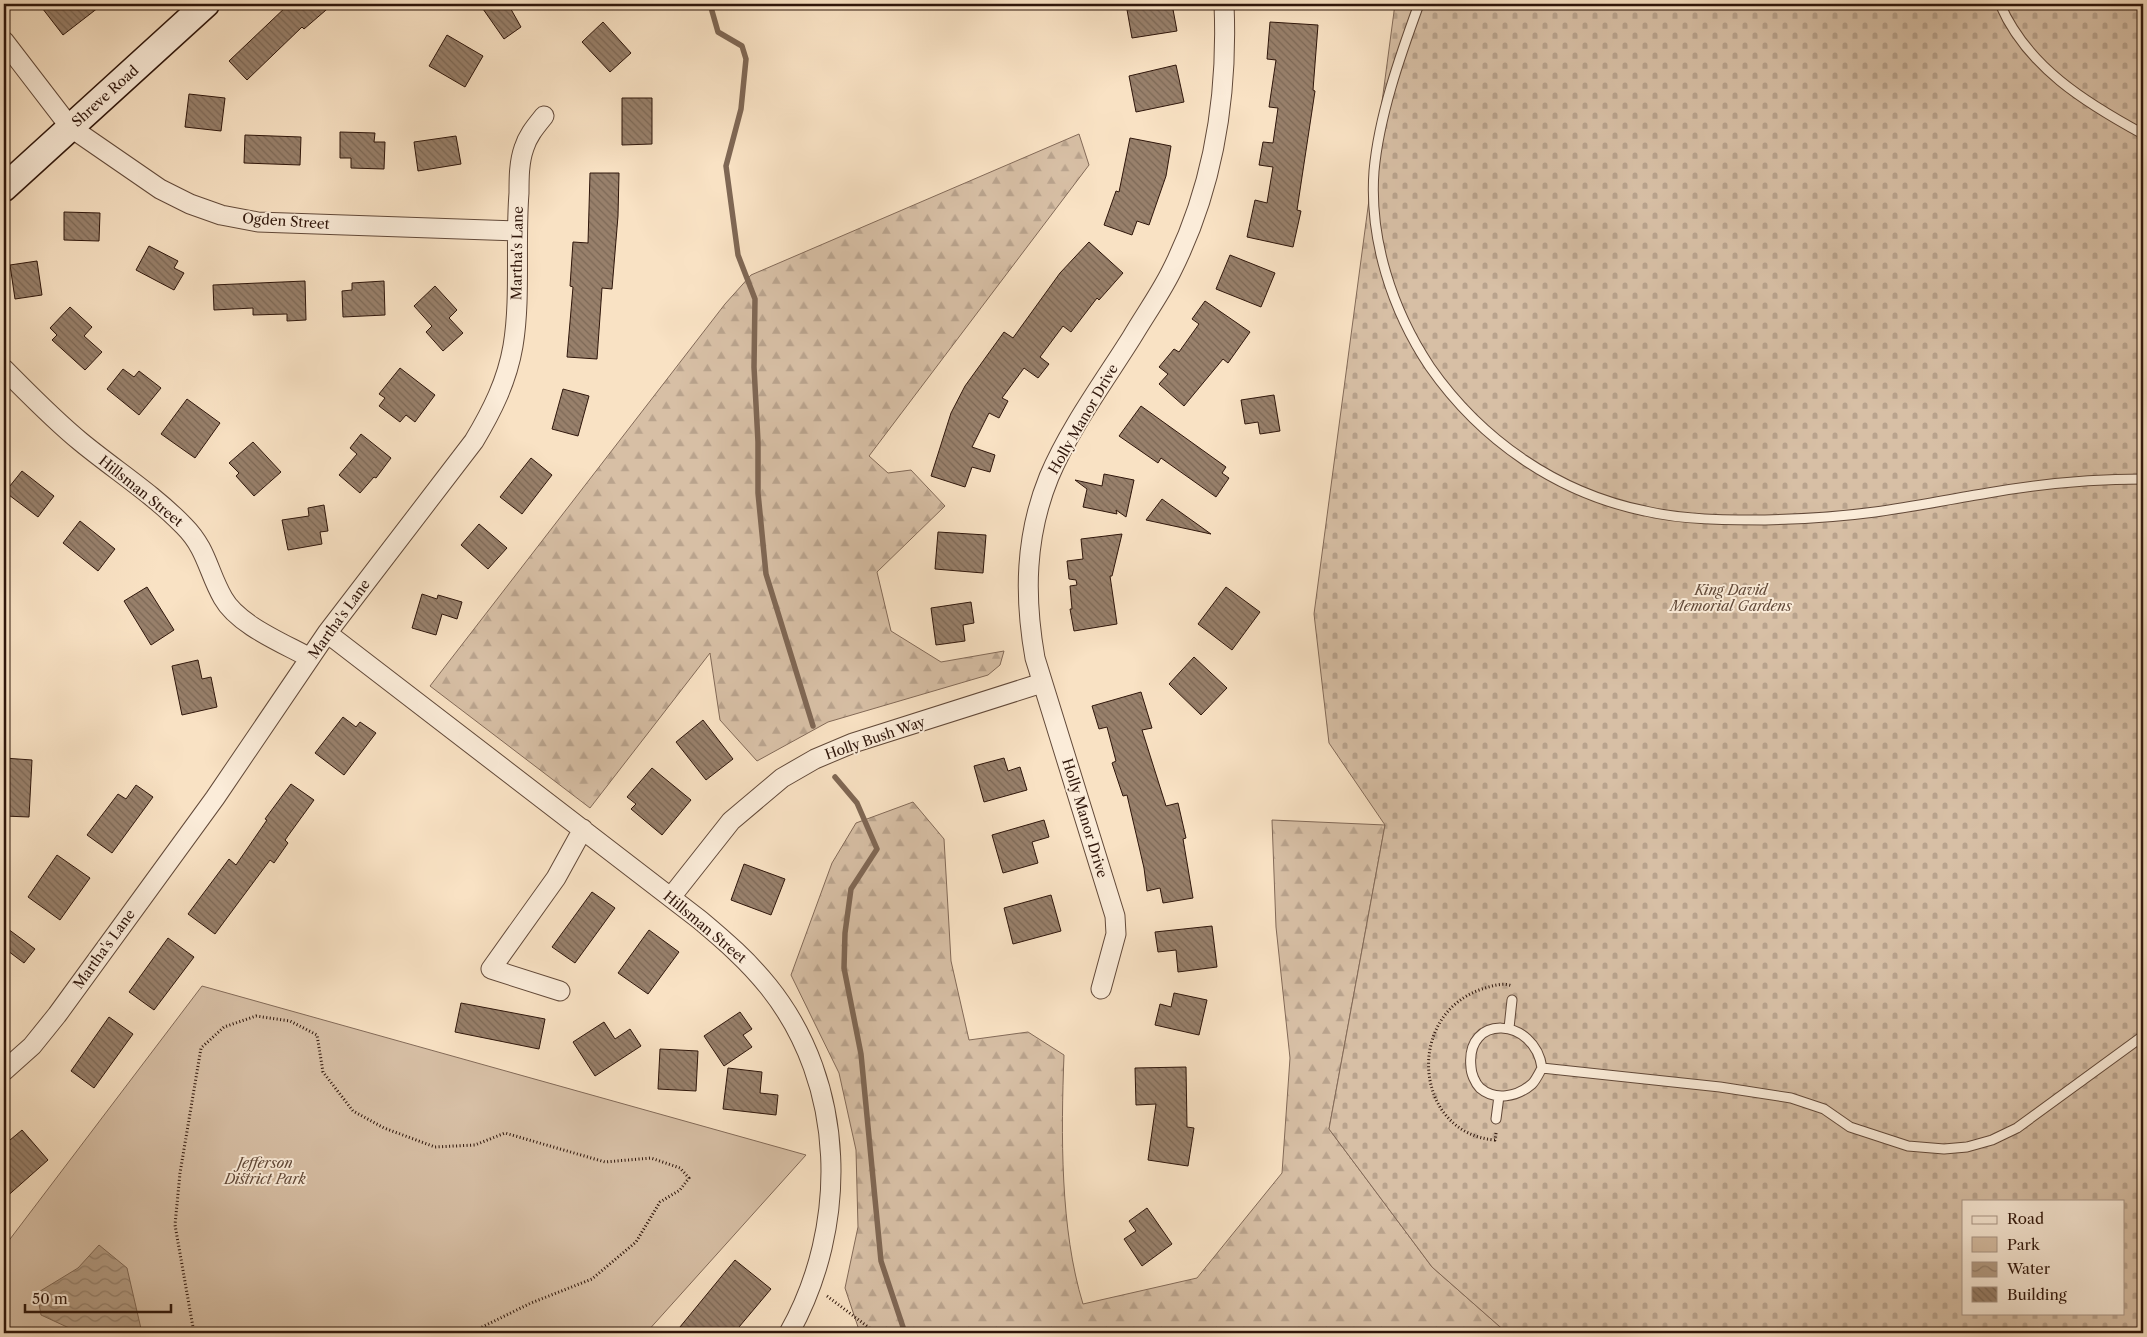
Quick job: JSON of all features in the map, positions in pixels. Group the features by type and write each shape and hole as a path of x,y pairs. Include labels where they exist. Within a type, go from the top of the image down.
{"main road":[{"name":"Shreve Road","path":"4,188 206,4"}],"street":[{"name":"Holly Manor Drive","path":"1101,989 1116,934 1115,916 1042,683 1029,625 1027,585 1029,550 1036,515 1050,476 1065,444 1158,295 1187,235 1204,186 1217,135 1226,37 1224,4"},
{"name":"Ogden Street","path":"4,41 70,127 160,189 190,204 221,215 258,222 516,231"},
{"name":"Martha's Lane","path":"4,1071 32,1046 57,1015 215,798 327,633 474,441 491,413 504,380 513,346 516,305 516,231 520,168 524,148 532,130 544,116"},
{"name":"Hillsman Street","path":"4,369 80,441 162,505 185,526 209,562 224,600 234,613 253,626 310,658"},
{"name":"Hillsman Street","path":"327,633 671,897 740,954 769,988 790,1019 808,1055 821,1092 828,1121 832,1160 831,1198 817,1273 809,1294 789,1333"},
{"name":"Holly Bush Way","path":"671,897 731,821 782,778 815,759 853,742 1042,683"},
{"path":"560,991 491,969 556,878 583,830"}],"lane":[{"path":"1419,4 1402,50 1387,106 1374,169 1374,206 1378,241 1386,275 1407,328 1443,386 1469,416 1495,440 1542,472 1577,490 1618,505 1646,512 1734,520 1808,519 1871,513 2021,488 2143,478"},
{"path":"2000,4 2020,39 2044,67 2071,90 2102,112 2143,134"},
{"path":"1509,1028 1512,1000"},
{"path":"1496,1027 1509,1028 1523,1034 1533,1046 1540,1058 1542,1068 1534,1083 1518,1093 1504,1097 1489,1095 1478,1086 1471,1071 1470,1058 1474,1044 1484,1033 1496,1027"},
{"path":"1542,1068 1720,1087 1791,1098 1824,1109 1850,1127 1908,1146 1944,1149 1967,1147 1992,1140 2018,1128 2143,1036"},
{"path":"1496,1119 1499,1096"}],"path":[{"path":"194,1333 175,1225 180,1173 201,1048 224,1026 256,1016 290,1021 317,1035 323,1072 353,1111 384,1128 435,1147 475,1145 505,1133 606,1162 651,1158 680,1168 689,1178 680,1190 660,1202 636,1242 592,1278 531,1303 470,1333"},
{"path":"809,1294 828,1296 876,1333"}],"green space":[{"name":"King David Memorial Gardens","path":"1395,4 2143,4 2143,1333 1507,1333 1432,1267 1329,1129 1385,825 1329,743 1314,614"},
{"path":"1079,134 1089,165 869,456 888,473 911,470 945,506 877,572 891,631 941,662 1004,651 1000,665 988,675 828,722 757,761 720,720 710,653 590,808 430,686 725,304 751,275"},
{"path":"913,802 944,839 951,961 969,1040 1028,1032 1064,1055 1062,1117 1066,1213 1075,1275 1083,1304 1197,1278 1282,1173 1290,1058 1276,927 1272,820 1385,825 1329,1129 1432,1267 1507,1333 860,1333 845,1288 858,1227 856,1150 839,1073 791,975 832,863 856,823"},
{"name":"Jefferson District Park","path":"202,986 806,1155 646,1333 4,1333 4,1247"}],"water":[{"path":"99,1245 127,1268 142,1333 80,1333 41,1315 37,1293 78,1268"}],"building":[{"path":"39,4 103,4 63,35"},
{"path":"289,4 333,4 304,29 302,27 247,80 229,61"},
{"path":"491,4 508,4 521,27 504,39 483,9"},
{"path":"1126,4 1172,4 1177,31 1132,38"},
{"path":"603,22 631,53 610,72 582,42"},
{"path":"1270,22 1318,25 1313,90 1315,91 1297,210 1301,211 1293,247 1247,237 1255,200 1267,203 1273,167 1259,165 1263,142 1273,143 1278,108 1269,107 1276,60 1267,59"},
{"path":"447,35 483,56 465,87 429,66"},
{"path":"1176,65 1184,102 1136,112 1129,76"},
{"path":"189,94 225,98 221,131 185,127"},
{"path":"622,98 652,98 652,144 622,145"},
{"path":"340,132 375,133 374,142 385,142 384,169 351,168 351,158 340,158"},
{"path":"245,135 301,137 300,165 244,163"},
{"path":"456,136 461,164 418,171 414,142"},
{"path":"1130,138 1171,146 1166,176 1149,225 1137,221 1132,235 1104,225 1116,191 1119,192"},
{"path":"590,173 619,173 618,216 612,289 602,288 597,359 567,357 573,287 570,286 573,242 588,243"},
{"path":"64,212 100,213 99,241 64,240"},
{"path":"1089,242 1123,273 1099,300 1097,298 1071,332 1063,326 1040,357 1049,364 1038,378 1024,368 1002,398 1008,401 999,418 989,413 972,447 995,455 990,472 972,467 965,487 931,476 951,413 965,386 1004,332 1013,338 1060,273"},
{"path":"149,246 178,261 174,268 184,273 174,290 136,270"},
{"path":"1230,255 1275,273 1261,307 1216,289"},
{"path":"37,261 42,295 15,299 10,265"},
{"path":"305,281 306,320 287,321 287,314 253,315 253,308 214,310 213,285"},
{"path":"384,281 385,315 343,317 342,291 352,290 352,283"},
{"path":"435,286 457,310 449,318 463,333 443,351 426,332 432,326 414,306"},
{"path":"1205,301 1250,332 1228,363 1223,359 1184,406 1159,384 1168,374 1159,367 1174,349 1179,352 1199,324 1192,319"},
{"path":"70,307 92,327 84,336 102,352 85,370 52,340 57,335 50,328"},
{"path":"400,368 435,395 415,422 406,415 400,422 379,406 385,398 379,394"},
{"path":"123,369 134,377 139,371 161,388 139,415 107,389"},
{"path":"563,389 589,396 578,436 552,429"},
{"path":"1274,395 1280,431 1260,434 1258,422 1245,424 1241,400"},
{"path":"187,399 220,423 195,458 161,434"},
{"path":"1141,406 1226,467 1222,473 1229,478 1216,497 1161,458 1158,463 1119,436"},
{"path":"361,434 391,458 376,478 374,477 360,493 339,475 357,454 350,448"},
{"path":"253,442 281,472 254,496 236,476 239,473 229,463"},
{"path":"531,458 552,475 522,514 500,497"},
{"path":"22,471 54,496 38,517 5,492"},
{"path":"1104,474 1134,480 1126,517 1116,510 1117,514 1083,507 1087,489 1075,480 1102,486"},
{"path":"1162,499 1211,534 1146,520"},
{"path":"324,505 328,531 320,532 322,544 288,550 282,520 309,516 308,508"},
{"path":"80,521 115,549 98,571 63,543"},
{"path":"479,524 507,548 488,569 461,545"},
{"path":"938,532 986,535 983,573 935,569"},
{"path":"1122,534 1112,576 1110,576 1117,624 1074,631 1070,609 1072,609 1070,586 1077,585 1076,580 1069,579 1067,561 1083,559 1081,539"},
{"path":"147,587 174,630 151,645 124,601"},
{"path":"1226,587 1260,612 1232,650 1198,624"},
{"path":"422,594 437,599 438,595 462,602 457,619 442,614 436,635 412,628"},
{"path":"971,602 974,623 963,625 965,641 936,645 931,608"},
{"path":"1194,657 1227,688 1201,715 1169,684"},
{"path":"198,660 202,679 211,677 217,707 182,715 172,666"},
{"path":"1141,692 1152,728 1142,730 1166,806 1178,803 1186,838 1183,839 1193,898 1163,903 1160,888 1147,891 1144,868 1127,795 1123,796 1112,763 1116,761 1107,727 1099,729 1092,706"},
{"path":"343,717 356,727 360,722 376,733 344,775 315,753"},
{"path":"703,720 733,759 706,780 676,742"},
{"path":"4,758 32,760 29,817 4,816"},
{"path":"1004,758 1008,771 1020,767 1027,790 984,802 974,766"},
{"path":"652,768 691,800 662,835 631,809 636,804 627,797"},
{"path":"291,784 314,800 285,840 288,843 274,863 270,860 215,934 188,914 229,859 236,865 267,820 265,819"},
{"path":"136,785 153,797 112,853 87,835 118,794 126,799"},
{"path":"1044,820 1049,837 1032,842 1038,863 1003,873 992,835"},
{"path":"57,855 90,878 60,920 28,897"},
{"path":"744,864 785,879 771,915 731,900"},
{"path":"592,892 615,908 575,963 552,947"},
{"path":"1051,895 1061,931 1013,944 1004,908"},
{"path":"4,926 35,949 24,963 4,948"},
{"path":"1212,926 1217,967 1178,972 1176,950 1158,952 1155,932"},
{"path":"649,930 679,952 648,994 618,973"},
{"path":"168,938 194,957 154,1010 129,992"},
{"path":"1174,993 1207,1000 1199,1035 1155,1025 1160,1004 1171,1007"},
{"path":"461,1003 545,1019 539,1049 455,1032"},
{"path":"740,1012 752,1029 743,1035 752,1047 724,1066 704,1036"},
{"path":"109,1017 133,1034 94,1088 71,1071"},
{"path":"604,1022 615,1039 630,1029 641,1046 595,1076 573,1042"},
{"path":"660,1049 698,1051 696,1091 658,1089"},
{"path":"1186,1067 1187,1127 1194,1128 1188,1166 1148,1160 1156,1104 1136,1105 1135,1068"},
{"path":"728,1068 762,1072 760,1093 778,1095 776,1115 723,1109"},
{"path":"22,1130 48,1160 4,1199 4,1145"},
{"path":"1147,1208 1172,1244 1142,1266 1124,1239 1136,1231 1129,1221"},
{"path":"735,1260 771,1289 734,1333 675,1333"}],"waterway":[{"path":"710,4 718,32 742,46 746,59 741,109 726,166 738,255 755,299 754,367 758,442 758,493 766,574 813,726"},
{"path":"835,777 857,803 877,849 851,889 845,933 844,968 861,1054 881,1261 905,1333"}]}
